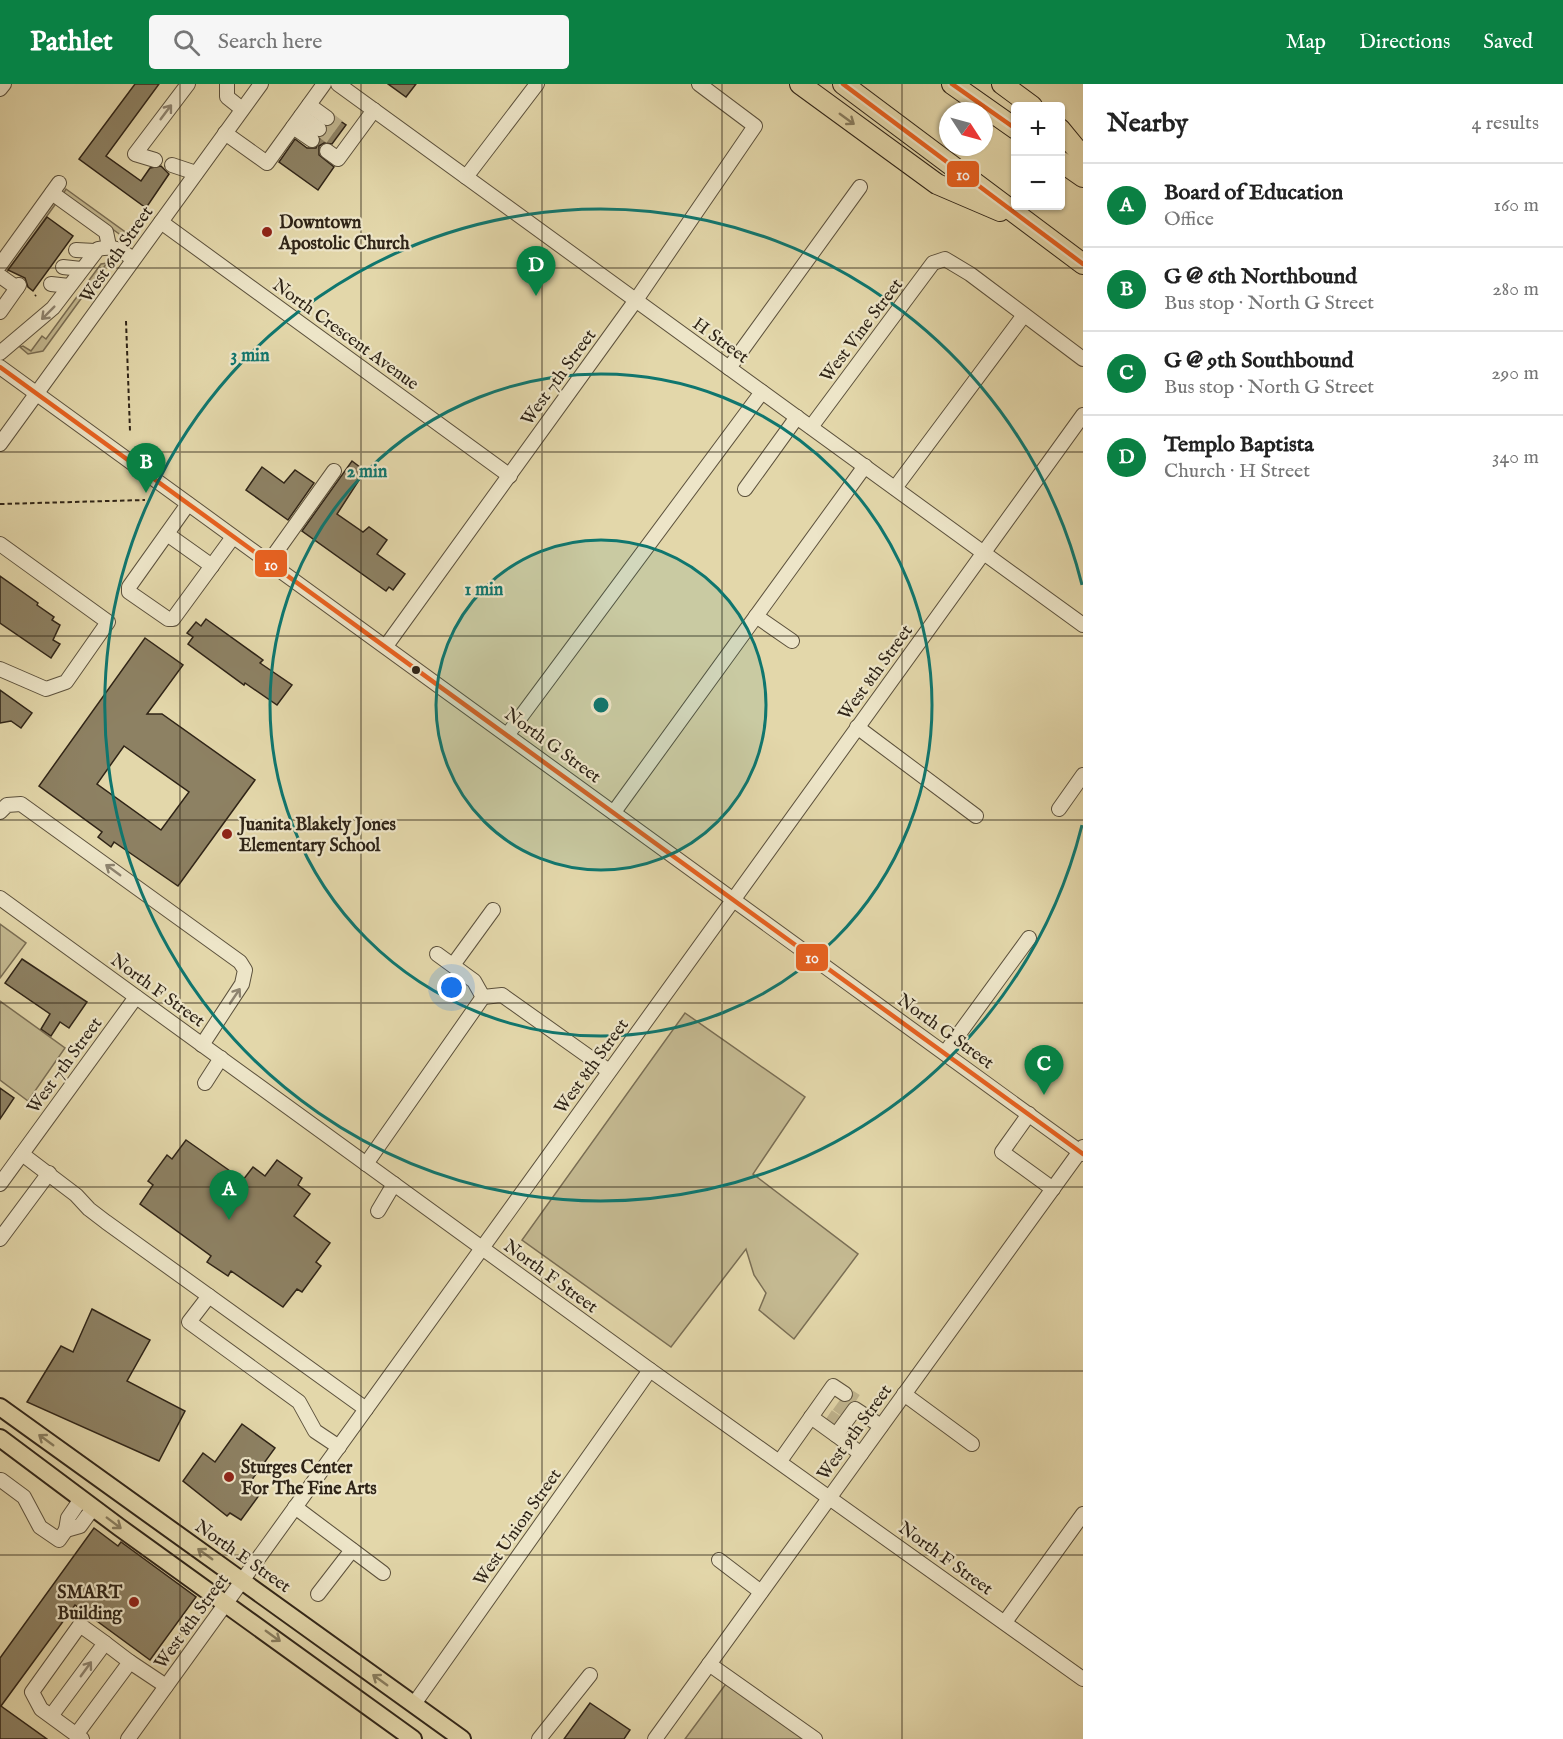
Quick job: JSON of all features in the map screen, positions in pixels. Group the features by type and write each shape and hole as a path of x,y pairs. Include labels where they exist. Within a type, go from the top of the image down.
{"highway":[{"path":"800,84 937,184 1028,222"},
{"path":"843,84 1083,264"},
{"path":"952,84 1011,125"},
{"path":"1002,84 1027,102"},
{"path":"1065,135 1083,157"},
{"path":"1065,164 1083,177"}],"main road":[{"name":"North E Street","path":"0,1407 462,1739"},
{"path":"0,1438 413,1739"}],"street":[{"path":"0,89 4,84"},
{"path":"155,160 135,154 188,84"},
{"path":"227,84 227,97 242,110"},
{"name":"West 6th Street","path":"0,444 261,84"},
{"path":"225,133 267,163 324,84"},
{"path":"466,177 537,84"},
{"name":"West 7th Street","path":"386,646 636,300 754,126 699,84"},
{"name":"H Street","path":"347,87 374,110 1083,625"},
{"path":"341,141 374,110"},
{"path":"301,116 319,129 301,116"},
{"path":"172,165 196,173"},
{"path":"729,368 860,187"},
{"path":"0,265 56,188 106,232 86,265 53,308 0,353"},
{"name":"North Crescent Avenue","path":"161,222 510,476"},
{"path":"63,267 86,265 118,248 134,260"},
{"name":"West Vine Street","path":"811,427 933,263 945,259 964,269 1024,315"},
{"path":"63,267 86,265"},
{"path":"63,267 86,265"},
{"path":"0,276 18,287 0,312"},
{"path":"895,488 1024,315 1083,359"},
{"name":"North G Street","path":"0,367 1082,1151"},
{"path":"508,734 762,392"},
{"name":"West 8th Street","path":"128,1739 1083,415"},
{"path":"745,489 797,417"},
{"path":"614,812 865,466"},
{"path":"269,562 334,471"},
{"path":"188,504 129,587 129,592 168,619 173,619 233,537"},
{"path":"167,534 212,566"},
{"path":"0,544 108,622 66,682 46,689 0,669"},
{"path":"756,616 792,641"},
{"path":"857,727 976,816"},
{"path":"1059,809 1083,775"},
{"path":"0,812 7,805 21,804 240,962 245,970 243,984 202,1045"},
{"name":"North F Street","path":"0,898 650,1370 831,1496 1083,1679"},
{"path":"453,965 494,910"},
{"path":"945,1053 1029,938"},
{"path":"438,954 474,981 483,997"},
{"path":"366,1164 483,997 502,995 609,1071"},
{"name":"West 7th Street","path":"0,1184 136,997"},
{"path":"205,1083 221,1058"},
{"path":"1029,1114 1002,1152 1053,1189"},
{"name":"West 9th Street","path":"655,1739 1082,1151"},
{"path":"22,1154 76,1195 88,1209 366,1409"},
{"path":"0,1239 49,1173"},
{"path":"378,1210 394,1184"},
{"path":"209,1296 189,1322 299,1402 315,1431 339,1447"},
{"name":"West Union Street","path":"414,1704 650,1370"},
{"path":"904,1394 972,1444"},
{"path":"780,1461 838,1412"},
{"path":"838,1412 881,1426"},
{"path":"838,1412 861,1454"},
{"path":"1,1480 24,1497 40,1527 59,1540 66,1530 68,1518 87,1503"},
{"path":"295,1507 383,1573"},
{"path":"1005,1622 1083,1514"},
{"path":"318,1594 352,1550"},
{"path":"719,1560 761,1592"},
{"path":"130,1662 79,1737 41,1709 32,1692 80,1625 166,1686"},
{"path":"51,1716 105,1642"},
{"path":"710,1664 815,1739"},
{"path":"539,1739 590,1675"}],"path":[{"path":"126,321 130,431"},
{"path":"0,504 145,500"}],"shaded area":[{"path":"66,189 128,234 125,238 63,194"},
{"path":"54,202 57,202 7,272 4,270"},
{"path":"107,263 43,351 28,354 20,347 23,346 31,351 42,336 46,339 101,264"},
{"path":"0,924 26,943 0,978"},
{"path":"0,1001 65,1048 28,1101 0,1080"},
{"path":"685,1013 805,1097 753,1174 858,1254 794,1339 759,1310 766,1293 754,1275 746,1249 671,1347 522,1240"},
{"path":"728,1681 807,1739 685,1739"}],"building":[{"path":"135,84 159,84 106,156 141,181 150,168 161,166 169,174 146,208 79,159"},
{"path":"388,84 416,84 406,97"},
{"path":"336,118 346,125 332,144 324,143 319,146 319,155 334,167 318,190 279,162 295,139 307,148 316,148 320,138 327,134 328,127 334,124"},
{"path":"47,217 73,236 33,291 28,287 25,278 8,270"},
{"path":"352,461 365,471 337,514 363,532 369,527 387,540 377,554 405,574 393,590 389,587 386,591 302,531"},
{"path":"262,467 284,483 295,470 314,483 288,520 246,490"},
{"path":"0,576 38,603 37,605 54,617 52,620 60,625 53,640 60,644 51,658 0,623"},
{"path":"206,619 263,660 260,663 292,685 277,705 245,683 244,685 188,644 193,637 187,633 196,622 201,626"},
{"path":"145,638 183,665 147,714 162,714 255,780 178,886 114,842 111,847 98,837 102,832 39,786","holes":["124,746 189,792 161,830 97,784"]},
{"path":"0,690 32,713 21,728 11,721 0,723"},
{"path":"22,959 87,1002 69,1028 60,1022 51,1036 41,1029 50,1014 5,983"},
{"path":"0,1088 14,1098 0,1119"},
{"path":"186,1140 243,1180 253,1167 265,1176 277,1160 302,1178 298,1185 310,1194 294,1216 330,1243 316,1262 321,1266 302,1292 297,1289 283,1307 231,1271 228,1276 207,1262 211,1256 140,1204 153,1185 148,1181 167,1155 172,1159"},
{"path":"92,1309 150,1340 127,1381 185,1411 159,1461 27,1402 61,1346 73,1352"},
{"path":"242,1424 275,1448 248,1485 260,1494 241,1520 230,1513 227,1516 183,1481 203,1453 215,1462"},
{"path":"94,1528 118,1546 121,1542 196,1597 150,1660 75,1605 1,1706 47,1739 0,1739 0,1658"},
{"path":"590,1703 630,1730 624,1739 564,1739"}],"tunnel":[{"path":"327,118 342,129"},
{"path":"319,129 335,140"},
{"path":"845,1394 856,1401"},
{"path":"837,1404 848,1412"},
{"path":"828,1416 840,1424"}],"transit line":[{"name":"10","path":"843,84 1083,264"},
{"name":"10","path":"952,84 1011,125"},
{"name":"10","path":"0,367 1083,1154"}],"place":[{"name":"Downtown Apostolic Church","path":"267,232"},
{"name":"Templo Baptista","path":"536,296"},
{"name":"G @ 6th Northbound","path":"146,493"},
{"name":"Juanita Blakely Jones Elementary School","path":"227,834"},
{"name":"G @ 9th Southbound","path":"1044,1095"},
{"name":"Board of Education","path":"229,1220"},
{"name":"Sturges Center For The Fine Arts","path":"229,1477"},
{"name":"SMART Building","path":"134,1602"}]}
